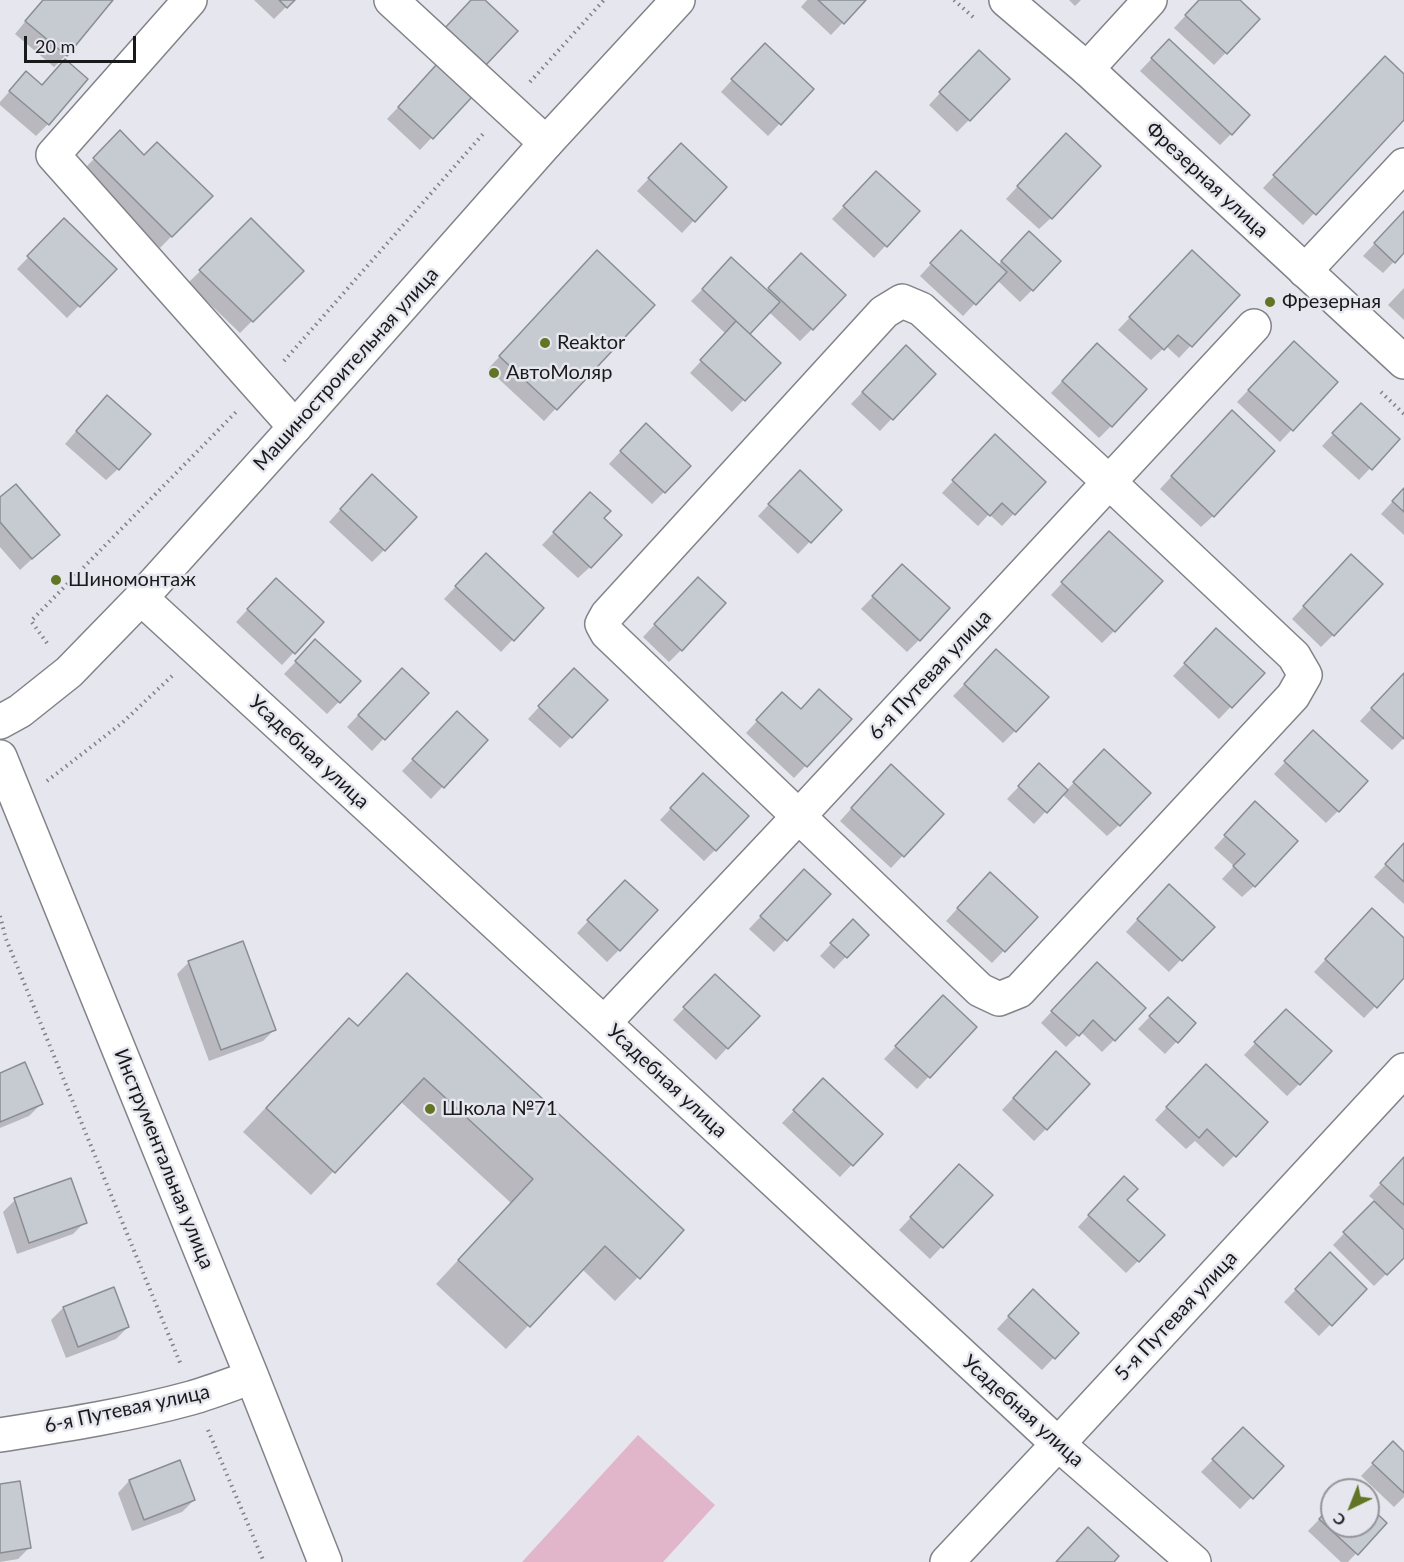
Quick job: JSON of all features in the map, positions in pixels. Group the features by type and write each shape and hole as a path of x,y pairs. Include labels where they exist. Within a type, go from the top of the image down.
{"street":[{"path":"190,0 53,155 295,427"},
{"path":"391,0 546,143"},
{"name":"Машиностроительная улица","path":"0,722 20,711 69,672 141,598 546,143 678,0"},
{"name":"Фрезерная улица","path":"1006,0 1087,69 1404,362"},
{"path":"1087,69 1150,0"},
{"path":"1305,271 1404,165"},
{"path":"902,301 921,309 1109,482 1294,656 1305,675 1293,696 1019,991 999,999 980,990 607,633 602,624 884,312 902,301"},
{"name":"6-я Путевая улица","path":"604,1023 1254,326"},
{"name":"Усадебная улица","path":"141,598 1058,1444 1194,1562"},
{"name":"Инструментальная улица","path":"0,757 325,1562"},
{"name":"5-я Путевая улица","path":"947,1562 1404,1070"},
{"name":"6-я Путевая улица","path":"0,1435 152,1408 194,1397 252,1377"}],"path":[{"path":"48,644 31,621 260,388 604,0"},
{"path":"19,803 122,723 198,651"},
{"path":"0,916 6,939 264,1562"}],"shaded area":[{"path":"638,1435 715,1505 663,1562 522,1562"}],"building":[{"path":"43,0 113,0 67,56 25,21"},
{"path":"279,0 295,0 287,8"},
{"path":"471,0 485,0 518,31 484,67 444,29"},
{"path":"818,0 866,0 844,24"},
{"path":"1199,0 1240,0 1260,19 1227,54 1185,15"},
{"path":"1169,39 1250,115 1232,135 1151,58"},
{"path":"765,43 814,89 781,125 731,79"},
{"path":"979,50 1010,79 970,121 939,92"},
{"path":"1385,56 1404,74 1404,120 1316,215 1273,175"},
{"path":"65,59 88,79 49,125 9,91 26,71 42,85"},
{"path":"437,64 472,97 433,139 398,107"},
{"path":"120,130 144,155 157,142 213,196 172,237 93,158"},
{"path":"1066,133 1101,166 1052,219 1017,186"},
{"path":"681,143 727,187 695,222 648,178"},
{"path":"876,171 920,211 887,247 843,206"},
{"path":"1404,211 1404,253 1395,263 1374,243"},
{"path":"64,218 117,269 80,307 27,256"},
{"path":"251,218 304,271 253,322 199,270"},
{"path":"961,230 1007,272 976,305 930,263"},
{"path":"1029,231 1061,261 1033,291 1001,261"},
{"path":"597,250 655,305 557,410 499,356"},
{"path":"1192,250 1240,295 1192,347 1178,335 1164,350 1129,317"},
{"path":"801,253 846,295 813,330 768,288"},
{"path":"731,257 780,302 750,334 702,289"},
{"path":"736,321 781,363 745,401 700,360"},
{"path":"1294,341 1338,382 1293,431 1248,390"},
{"path":"1097,343 1147,389 1112,427 1062,381"},
{"path":"906,345 936,374 893,420 862,392"},
{"path":"107,395 151,434 119,470 76,431"},
{"path":"1361,403 1400,439 1372,470 1332,433"},
{"path":"1232,410 1275,451 1214,517 1171,476"},
{"path":"646,423 691,466 665,493 620,451"},
{"path":"995,434 1046,482 1015,515 1002,503 990,516 952,480"},
{"path":"800,470 842,510 811,543 768,504"},
{"path":"372,474 417,517 385,551 340,509"},
{"path":"16,484 60,535 32,559 0,522 0,497"},
{"path":"1404,488 1404,512 1392,501"},
{"path":"590,492 611,511 604,518 622,535 591,568 553,532"},
{"path":"1109,531 1163,581 1115,632 1061,582"},
{"path":"486,553 544,608 514,641 455,586"},
{"path":"1351,554 1383,584 1334,636 1303,606"},
{"path":"902,564 950,608 920,641 872,596"},
{"path":"698,577 726,603 682,651 654,624"},
{"path":"276,578 324,622 295,654 247,609"},
{"path":"1216,628 1265,673 1232,708 1184,663"},
{"path":"315,639 361,681 340,703 295,661"},
{"path":"996,649 1049,697 1016,732 964,684"},
{"path":"402,668 429,693 385,740 358,715"},
{"path":"574,668 608,700 572,738 538,706"},
{"path":"1404,673 1404,739 1371,708"},
{"path":"819,689 852,719 807,767 756,720 782,692 801,709"},
{"path":"457,711 488,740 444,788 412,759"},
{"path":"1313,730 1368,781 1339,812 1284,761"},
{"path":"1104,749 1151,793 1120,826 1073,782"},
{"path":"1039,763 1068,790 1047,813 1018,786"},
{"path":"891,764 944,814 904,857 851,808"},
{"path":"703,773 749,816 716,851 670,808"},
{"path":"1255,801 1298,841 1255,887 1233,866 1245,854 1224,835"},
{"path":"1404,843 1404,882 1385,864"},
{"path":"804,869 831,894 787,941 760,916"},
{"path":"990,872 1038,917 1005,952 957,908"},
{"path":"625,880 658,910 620,951 587,920"},
{"path":"1169,884 1215,927 1182,961 1137,919"},
{"path":"1372,908 1404,938 1404,978 1377,1008 1325,959"},
{"path":"853,919 869,935 847,958 830,943"},
{"path":"243,941 276,1030 221,1050 188,961"},
{"path":"1097,962 1146,1008 1115,1041 1093,1020 1079,1036 1051,1011"},
{"name":"Школа №71","path":"407,973 684,1230 640,1279 605,1246 530,1327 458,1260 533,1179 424,1078 335,1173 266,1108 349,1018 358,1026"},
{"path":"715,974 760,1016 728,1049 683,1007"},
{"path":"943,995 977,1027 930,1078 895,1046"},
{"path":"1168,997 1196,1023 1178,1043 1149,1016"},
{"path":"1286,1009 1332,1051 1300,1085 1254,1042"},
{"path":"1056,1051 1090,1084 1047,1130 1013,1098"},
{"path":"25,1062 43,1104 0,1122 0,1073"},
{"path":"1206,1064 1268,1122 1236,1157 1207,1129 1199,1138 1166,1107"},
{"path":"823,1078 883,1134 853,1166 793,1110"},
{"path":"1404,1157 1404,1205 1380,1183"},
{"path":"959,1164 993,1195 943,1248 910,1217"},
{"path":"1124,1176 1138,1189 1127,1200 1165,1235 1139,1262 1088,1215"},
{"path":"71,1178 87,1223 29,1243 14,1198"},
{"path":"1374,1201 1404,1230 1404,1258 1387,1275 1343,1232"},
{"path":"1330,1252 1367,1289 1332,1326 1295,1289"},
{"path":"114,1287 129,1327 78,1347 63,1307"},
{"path":"1033,1289 1079,1333 1055,1359 1008,1316"},
{"path":"1243,1427 1284,1466 1253,1499 1212,1459"},
{"path":"1393,1441 1404,1452 1404,1493 1372,1463"},
{"path":"180,1460 195,1500 144,1520 129,1480"},
{"path":"20,1481 31,1548 0,1553 0,1484"},
{"path":"1380,1516 1387,1523 1380,1531"},
{"path":"1088,1527 1119,1556 1114,1562 1056,1562"},
{"path":"1340,1538 1373,1538 1358,1555"}],"place":[{"name":"Фрезерная","path":"1270,302"},
{"name":"Reaktor","path":"545,343"},
{"name":"АвтоМоляр","path":"494,373"},
{"name":"Шиномонтаж","path":"56,580"},
{"name":"Школа №71","path":"430,1109"}]}
